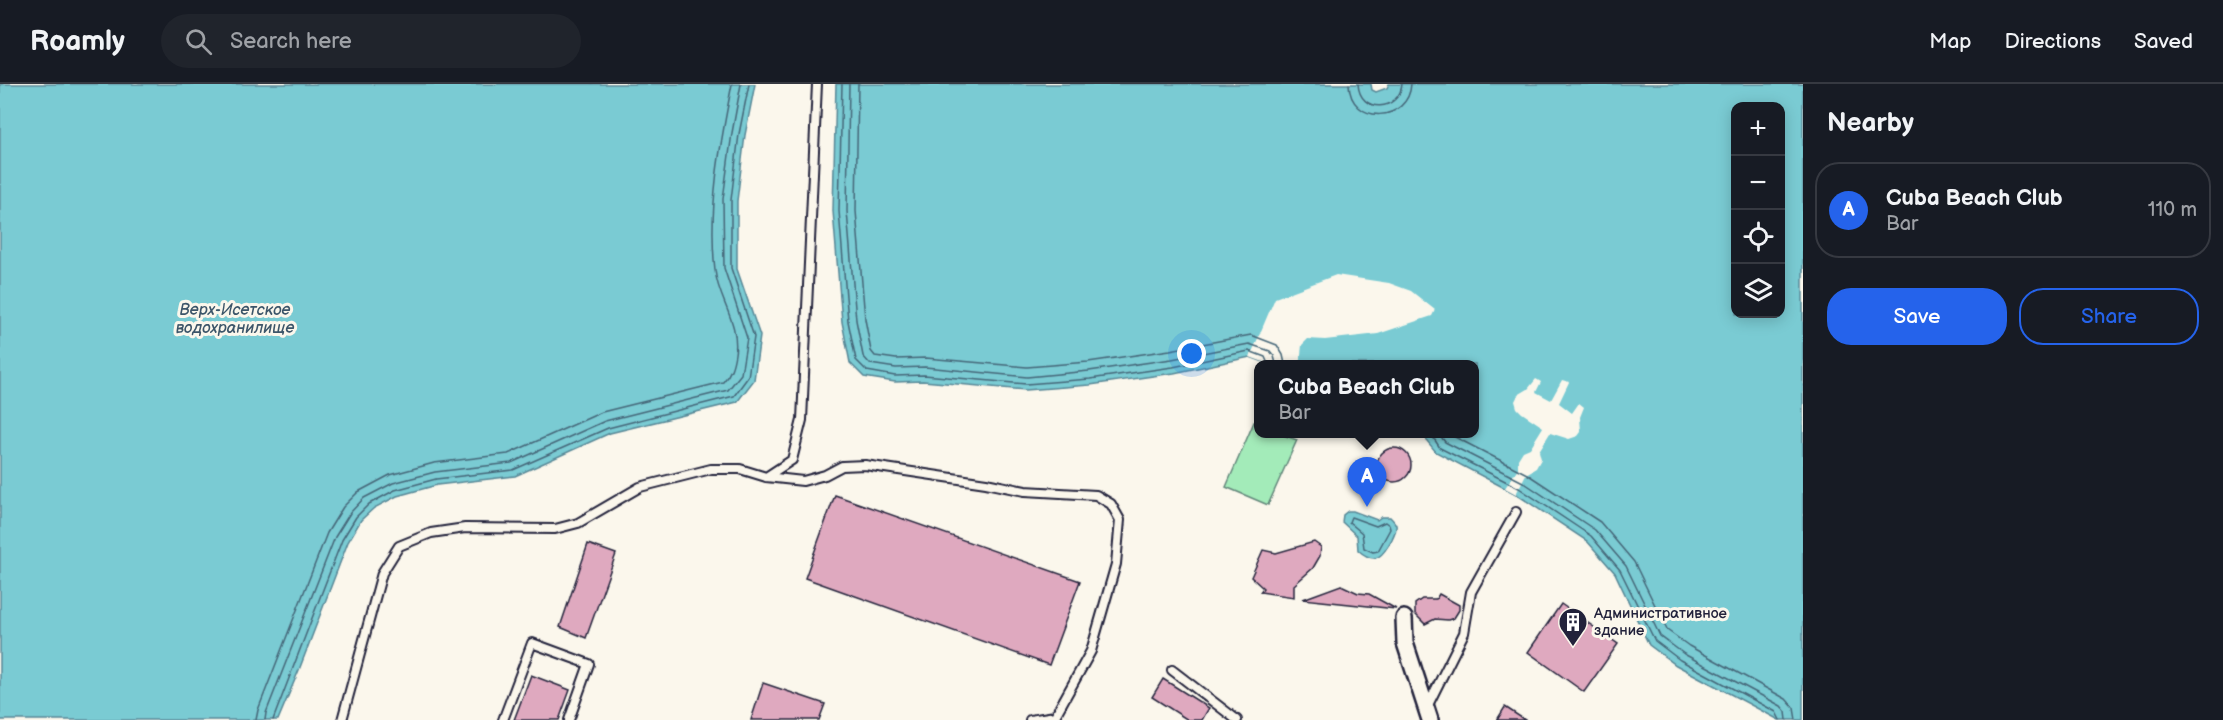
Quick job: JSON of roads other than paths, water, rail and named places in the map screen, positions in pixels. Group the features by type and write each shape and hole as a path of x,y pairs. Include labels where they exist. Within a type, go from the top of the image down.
{"street":[{"path":"1404,618 1405,643 1429,714"}],"lane":[{"path":"766,477 792,460 802,420 817,84"},
{"path":"342,720 382,573 399,546 431,533 465,528 555,529 578,523 640,487 711,469 740,469 766,477 803,481 825,475 842,466 865,465 1025,491 1096,495 1111,504 1120,520 1116,564 1091,651 1059,718 1030,720"},
{"path":"1429,714 1464,633 1472,592 1516,513"},
{"path":"503,720 531,643 589,664 569,720"},
{"path":"1172,670 1237,720"}],"water":[{"name":"Верх-Исетское водохранилище","path":"0,84 755,84 745,135 737,201 737,269 760,336 754,380 737,402 610,433 515,476 437,485 397,496 374,508 361,520 348,542 278,720 0,720"},
{"path":"836,84 1371,84 1372,90 1376,92 1387,88 1389,84 1803,84 1803,720 1779,720 1676,665 1649,645 1615,573 1587,541 1516,494 1436,452 1426,438 1479,438 1479,360 1258,360 1250,357 1174,373 1090,385 1026,390 923,381 895,382 864,377 850,363 842,322 833,211"},
{"path":"1348,511 1377,520 1381,517 1390,517 1395,523 1396,529 1392,539 1378,557 1364,555 1358,550 1357,536 1342,522 1343,515"}],"place":[{"name":"Cuba Beach Club","path":"1367,507"},
{"name":"Административное здание","path":"1573,648"}]}
